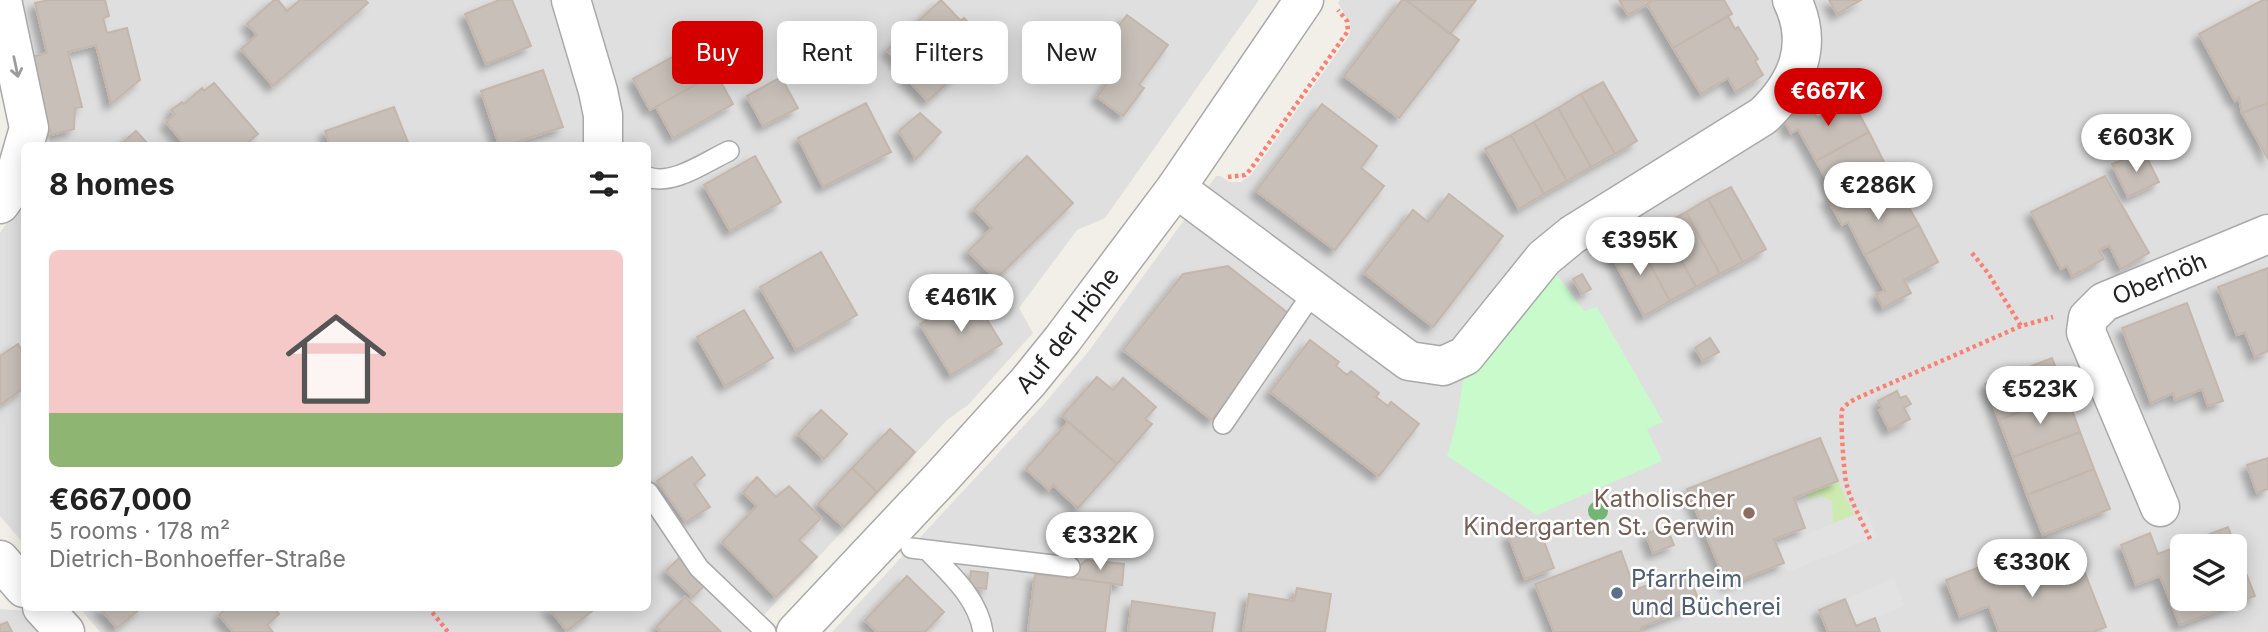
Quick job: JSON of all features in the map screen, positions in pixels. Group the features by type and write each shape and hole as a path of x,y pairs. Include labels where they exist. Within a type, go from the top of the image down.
{"street":[{"path":"2,0 29,128 25,142"},
{"path":"570,0 598,91 603,115 603,142"},
{"path":"1183,178 1314,291 1409,361 1443,366 1465,356 1544,258 1572,235 1763,116 1778,102 1791,84 1801,51 1801,18 1792,0"},
{"name":"Auf der Höhe","path":"796,632 1028,382 1318,3"},
{"path":"0,204 12,187 21,156"},
{"name":"Oberhöh","path":"2160,507 2086,332 2088,318 2104,302 2268,234"},
{"path":"46,611 65,632"}],"lane":[{"path":"651,178 662,180 680,174 729,151"},
{"path":"1223,424 1314,291"},
{"path":"651,496 699,568 766,632"},
{"path":"983,632 970,597 919,549 1070,567"}],"path":[{"path":"1183,178 1245,175 1250,170 1348,31 1347,21 1318,3"},
{"path":"1972,253 1989,273 2021,326"},
{"path":"1870,539 1845,481 1841,412 1855,399 2021,326 2060,315 2088,318"},
{"path":"431,611 449,632"}],"shaded area":[{"path":"18,0 1259,0 1105,218 1077,230 1019,308 1033,333 968,405 947,420 748,632 100,632 82,611 651,611 651,142 50,142"},
{"path":"1340,0 2268,0 2268,632 832,632 1044,404 1088,352 1216,176 1230,182 1241,182 1251,175 1349,36 1351,26 1338,3"},
{"path":"21,201 21,540 0,516 0,233"},
{"path":"1866,510 1877,536 1788,572 1777,546"},
{"path":"1894,578 1905,606 1856,626 1845,599"},
{"path":"0,609 28,611 40,632 0,632"}],"green space":[{"path":"1551,267 1584,311 1597,307 1663,422 1647,429 1662,461 1537,515 1447,456 1456,425 1464,374"},
{"path":"1838,481 1854,515 1833,523 1832,501 1820,496 1810,499 1804,494"}],"building":[{"path":"49,0 105,0 109,16 103,18 107,33 127,28 140,80 111,104 96,45 68,52 82,107 75,108 74,129 51,135 31,57 47,53 35,3"},
{"path":"274,0 278,0 287,11 300,0 365,0 368,3 273,86 241,49 257,35 247,24"},
{"path":"499,0 512,0 531,46 486,64 465,14"},
{"path":"941,0 961,21 918,21"},
{"path":"1402,0 1406,0 1459,40 1399,118 1344,76"},
{"path":"1406,0 1476,0 1450,34"},
{"path":"1619,0 1654,0 1628,15"},
{"path":"1654,0 1724,0 1732,14 1673,48 1647,4"},
{"path":"1829,0 1861,0 1837,14"},
{"path":"2263,0 2268,0 2268,103 2242,113 2239,98 2235,101 2199,34"},
{"path":"1127,15 1168,45 1139,85 1144,88 1123,116 1097,97 1106,84 1121,84 1121,23"},
{"path":"1728,16 1758,59 1755,61 1763,75 1736,92 1728,78 1701,94 1673,48"},
{"path":"672,57 672,84 697,84 650,110 633,79"},
{"path":"543,70 563,127 517,142 498,142 481,91"},
{"path":"777,79 777,84 785,84 798,108 763,126 747,96"},
{"path":"1603,82 1637,141 1615,154 1581,94"},
{"path":"214,83 258,134 249,142 183,142 166,122 175,114 171,110 182,102 184,104 202,88 204,91"},
{"path":"697,84 722,84 733,104 673,138 656,107"},
{"path":"912,84 946,84 928,101"},
{"path":"1581,94 1615,154 1591,167 1558,108"},
{"path":"1851,99 1869,132 1816,161 1798,129 1791,133 1784,120 1810,105 1817,118"},
{"path":"866,103 891,152 823,187 798,138"},
{"path":"2268,103 2268,159 2242,113"},
{"path":"1322,104 1377,146 1361,168 1384,186 1335,250 1256,191"},
{"path":"394,107 408,142 329,142 325,131"},
{"path":"1558,108 1591,167 1567,181 1534,122"},
{"path":"920,113 941,132 916,159 899,131"},
{"path":"1534,122 1567,181 1544,194 1511,135"},
{"path":"136,131 146,142 123,142"},
{"path":"1869,132 1887,168 1853,185 1860,199 1835,212 1827,199 1835,195 1816,161"},
{"path":"2145,132 2151,146 2138,152 2132,138"},
{"path":"1511,135 1544,194 1519,209 1485,149"},
{"path":"2144,152 2159,182 2128,197 2112,164"},
{"path":"755,156 781,202 730,231 704,185"},
{"path":"1027,156 1073,203 996,279 968,251 992,228 974,209"},
{"path":"2105,176 2149,253 2121,269 2109,245 2099,250 2104,259 2072,276 2067,266 2061,269 2031,212"},
{"path":"1731,187 1766,249 1743,262 1708,199"},
{"path":"1900,192 1919,225 1865,255 1848,222 1842,225 1835,212 1860,199 1865,210"},
{"path":"1449,194 1503,236 1433,327 1364,273 1413,210 1428,222"},
{"path":"1708,199 1743,262 1720,274 1686,212"},
{"path":"1686,212 1720,274 1696,287 1662,225"},
{"path":"1662,225 1696,287 1670,301 1636,239"},
{"path":"1919,225 1938,262 1904,280 1911,293 1883,308 1876,294 1885,291 1865,255"},
{"path":"1636,239 1670,301 1644,316 1610,253"},
{"path":"821,252 857,315 796,350 760,287"},
{"path":"1228,266 1293,317 1212,420 1123,350 1183,274"},
{"path":"2268,268 2268,351 2255,357 2245,332 2237,335 2218,287"},
{"path":"1582,274 1591,289 1582,294 1573,279"},
{"path":"971,294 1002,344 951,375 920,324"},
{"path":"2187,303 2223,401 2208,406 2202,389 2175,400 2173,393 2151,403 2122,328"},
{"path":"744,310 773,358 725,386 697,337"},
{"path":"1710,338 1719,352 1703,361 1695,348"},
{"path":"1310,340 1339,362 1336,366 1347,375 1351,371 1379,393 1376,397 1388,406 1391,402 1419,424 1379,476 1270,392"},
{"path":"18,344 21,350 21,390 0,405 0,356"},
{"path":"2052,358 2066,394 1999,420 1985,384"},
{"path":"1097,377 1113,390 1123,378 1156,407 1145,419 1152,424 1117,464 1062,416"},
{"path":"1897,391 1900,398 1906,396 1911,404 1904,408 1910,419 1889,430 1879,410 1882,409 1878,401"},
{"path":"2066,394 2080,432 2013,457 1999,420"},
{"path":"821,410 847,434 824,459 798,434"},
{"path":"1068,422 1117,464 1078,508 1053,485 1049,490 1026,469"},
{"path":"890,429 915,452 877,492 852,468"},
{"path":"2080,432 2094,469 2027,495 2013,457"},
{"name":"Katholischer Kindergarten St. Gerwin","path":"1820,438 1838,481 1794,498 1805,528 1774,539 1784,563 1727,585 1687,489"},
{"path":"692,457 705,475 694,484 710,507 686,522 657,481"},
{"path":"2268,458 2268,489 2257,493 2247,465"},
{"path":"852,468 877,492 844,527 818,504"},
{"path":"2094,469 2110,509 2043,535 2027,495"},
{"path":"757,477 776,497 789,486 821,518 799,540 817,557 776,597 722,542 757,506 743,492"},
{"path":"1537,523 1554,568 1525,579 1508,535"},
{"path":"1666,526 1674,545 1653,553 1646,534"},
{"path":"2228,527 2231,534 2210,534"},
{"path":"2150,533 2158,554 2170,549 2170,600 2160,576 2136,585 2121,545"},
{"name":"Pfarrheim und Bücherei","path":"1621,551 1635,590 1687,570 1700,604 1642,627 1640,632 1554,632 1535,584"},
{"path":"2077,553 2106,627 2093,632 1999,632 1989,606 1960,617 1946,580 1985,565 1993,585"},
{"path":"679,558 705,585 693,597 666,571"},
{"path":"1086,560 1124,564 1122,585 1067,577"},
{"path":"971,571 988,573 986,589 969,587"},
{"path":"1035,574 1111,583 1105,632 1028,632"},
{"path":"907,576 944,612 925,632 877,632 865,620"},
{"path":"2247,576 2255,596 2247,599"},
{"path":"1297,588 1331,594 1325,632 1243,632 1249,594 1294,601"},
{"path":"685,597 721,632 661,632 656,627"},
{"path":"1845,599 1856,626 1875,618 1880,632 1828,632 1819,610"},
{"path":"1132,601 1215,613 1212,632 1128,632"},
{"path":"102,611 137,611 117,628"},
{"path":"224,611 276,611 279,614 267,625 273,632 233,632 219,615"},
{"path":"551,611 592,611 567,631"},
{"path":"2174,611 2216,611 2180,625"},
{"path":"7,622 12,632 0,632 0,625"}],"place":[{"name":"Katholischer Kindergarten St. Gerwin","path":"1749,513"},
{"name":"Pfarrheim und Bücherei","path":"1617,593"}]}
